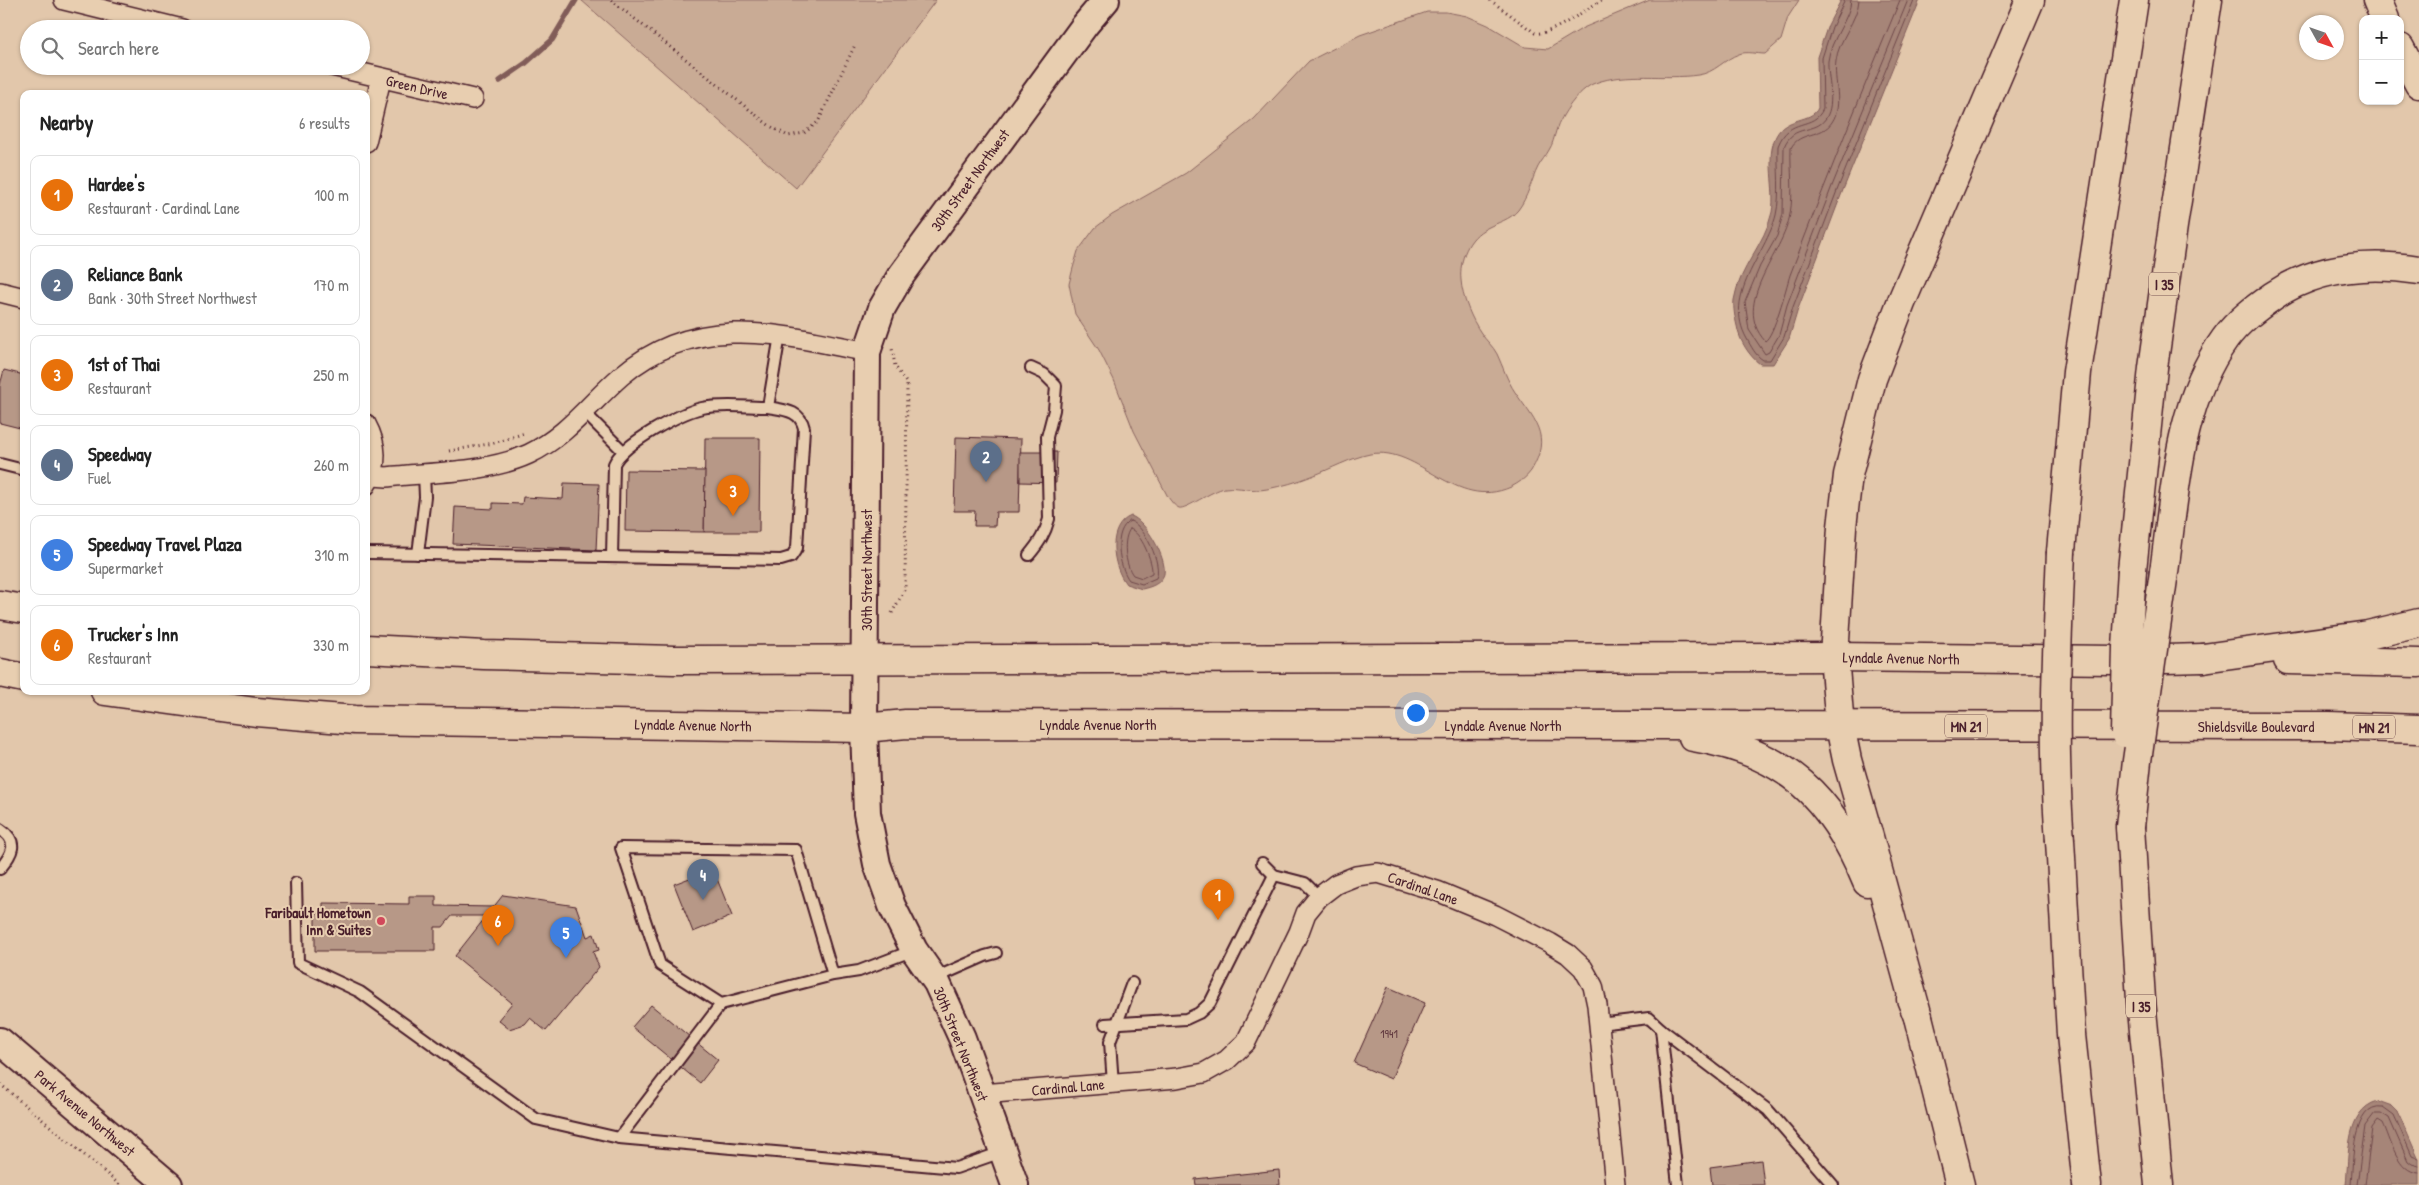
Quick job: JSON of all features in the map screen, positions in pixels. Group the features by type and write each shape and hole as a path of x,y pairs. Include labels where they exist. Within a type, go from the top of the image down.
{"main road":[{"path":"1960,1185 1870,837 1846,760 1840,726 1834,657 1842,527 1848,475 1872,379 1902,303 2030,0"},
{"path":"2087,1185 2072,1035 2056,787 2055,713 2061,552 2077,372 2134,0"},
{"name":"I 35","path":"2159,1185 2141,1000 2130,827 2125,737 2127,647 2132,570 2154,358 2208,0"},
{"path":"2377,0 2383,15"},
{"path":"2404,56 2419,84"},
{"path":"2130,827 2137,761 2176,486 2193,403 2206,369 2226,338 2252,310 2282,290 2316,274 2352,266 2389,266 2419,270"},
{"path":"0,604 20,608"},
{"path":"2203,658 2368,635 2419,623"},
{"name":"Lyndale Avenue North","path":"370,649 484,655 674,660 1834,657 2115,660 2203,658"},
{"path":"2203,658 2419,663"},
{"path":"0,674 20,677"},
{"name":"Lyndale Avenue North","path":"134,695 256,712 355,720 864,728 906,724 2093,726"},
{"path":"1613,725 1706,739 1740,748 1762,756 1807,787 1825,806 1842,829 1855,852 1918,1017"},
{"name":"Shieldsville Boulevard","path":"2093,726 2330,726 2419,729"}],"street":[{"path":"64,0 114,6 155,20"},
{"name":"30th Street Northwest","path":"1015,1185 962,1038 935,978 914,950 892,906 877,864 867,813 864,659 868,346 882,308 910,262 1085,25 1106,0"},
{"name":"Green Drive","path":"369,75 473,99"},
{"path":"370,125 381,78"},
{"path":"0,292 20,297"},
{"path":"370,481 387,477 489,466 528,454 557,437 585,413 623,374 660,352 682,342 718,333 734,332 780,335 868,346"},
{"path":"370,432 374,439 376,454 370,477"},
{"name":"Cardinal Lane","path":"982,1094 1177,1078 1204,1073 1227,1060 1246,1042 1299,932 1306,913 1319,896 1336,884 1356,876 1378,873 1437,891 1495,915 1568,954 1583,968 1593,986 1599,1024 1615,1185"},
{"name":"Park Avenue Northwest","path":"0,1042 169,1185"}],"lane":[{"path":"768,407 780,335"},
{"path":"1029,555 1039,544 1046,532 1048,519 1047,437 1057,395 1056,386 1052,380 1031,368"},
{"path":"370,553 781,560 791,557 797,548 804,428 802,420 793,411 768,407 702,408 675,419 623,451 614,464 612,557"},
{"path":"585,413 623,451"},
{"path":"0,464 20,469"},
{"path":"418,554 425,497 424,473"},
{"path":"0,829 7,834 13,847 12,855 0,869"},
{"path":"721,1004 660,964 622,848 796,850 833,975"},
{"path":"1262,863 1274,875 1305,883 1319,896"},
{"path":"1105,1024 1186,1019 1200,1013 1210,1003 1274,875"},
{"path":"296,883 298,963 360,992 536,1120 619,1138 956,1168 1002,1152"},
{"path":"619,1138 721,1004 833,975 859,972 914,950"},
{"path":"935,978 996,953"},
{"path":"1113,1084 1110,1042 1132,983"},
{"path":"1599,1024 1649,1018 1768,1110 1834,1185"},
{"path":"1661,1029 1678,1185"}],"path":[{"path":"611,0 770,126 788,136 804,133 818,122 855,45"},
{"path":"1490,0 1535,32 1541,34 1556,28 1602,0"},
{"path":"868,346 893,348 895,366 907,384 905,589 892,613"},
{"path":"0,1084 120,1185"}],"shaded area":[{"path":"581,0 936,0 796,188"},
{"path":"1650,0 1799,0 1788,17 1781,40 1765,54 1742,53 1704,74 1620,77 1607,79 1589,86 1571,103 1562,118 1552,145 1538,167 1518,210 1508,219 1480,232 1466,250 1461,272 1463,294 1468,308 1483,336 1494,348 1507,378 1538,428 1540,447 1537,458 1527,476 1511,487 1491,492 1472,491 1455,485 1405,459 1388,454 1370,454 1284,485 1262,490 1225,488 1182,508 1174,505 1134,431 1114,380 1099,350 1075,314 1069,284 1078,251 1095,228 1112,215 1186,173 1254,119 1309,61 1360,35 1427,12 1446,12 1467,16 1488,25 1525,47 1548,49 1583,28"}],"water":[{"path":"1841,0 1920,0 1843,190 1798,309 1789,339 1773,364 1760,364 1748,352 1742,342 1735,316 1734,300 1741,277 1769,224 1773,203 1771,154 1776,136 1786,125 1810,116 1818,108 1817,57 1828,25"},
{"path":"1131,516 1137,519 1149,532 1159,550 1164,567 1163,577 1158,583 1142,589 1126,584 1117,567 1115,557 1115,537 1118,528 1123,521"},
{"path":"2378,1101 2392,1106 2398,1112 2419,1160 2419,1185 2346,1185 2349,1148 2354,1124 2367,1106"}],"building":[{"path":"4,370 20,374 20,428 0,423 0,385"},
{"path":"956,437 1021,439 1019,512 996,512 995,526 974,526 975,511 954,511"},
{"path":"705,438 760,438 759,532 704,532"},
{"path":"1020,452 1057,452 1056,483 1020,482"},
{"path":"626,470 705,471 704,532 625,531"},
{"path":"564,483 599,484 596,550 453,544 455,507 493,509 493,503 522,504 523,497 563,499"},
{"path":"713,869 732,916 693,932 674,884"},
{"path":"503,895 576,906 587,937 594,934 599,950 593,952 599,967 546,1031 530,1018 525,1024 509,1029 498,1020 512,1003 455,956"},
{"name":"Faribault Hometown Inn & Suites","path":"409,896 436,896 436,906 494,907 487,916 452,916 443,927 435,927 435,951 315,951 315,913 323,913 323,903 409,904"},
{"path":"1388,987 1425,1003 1391,1079 1354,1063"},
{"path":"651,1005 718,1060 700,1083 632,1027"},
{"path":"1761,1160 1764,1185 1712,1185 1710,1167"},
{"path":"1279,1170 1280,1185 1196,1185 1195,1179"}],"waterway":[{"path":"500,81 526,63 552,40 576,0"}],"place":[{"name":"Reliance Bank","path":"986,482"},
{"name":"1st of Thai","path":"733,516"},
{"name":"Speedway","path":"703,900"},
{"name":"Hardee's","path":"1218,920"},
{"name":"Faribault Hometown Inn & Suites","path":"381,921"},
{"name":"Trucker's Inn","path":"498,946"},
{"name":"Speedway Travel Plaza","path":"566,958"}]}
